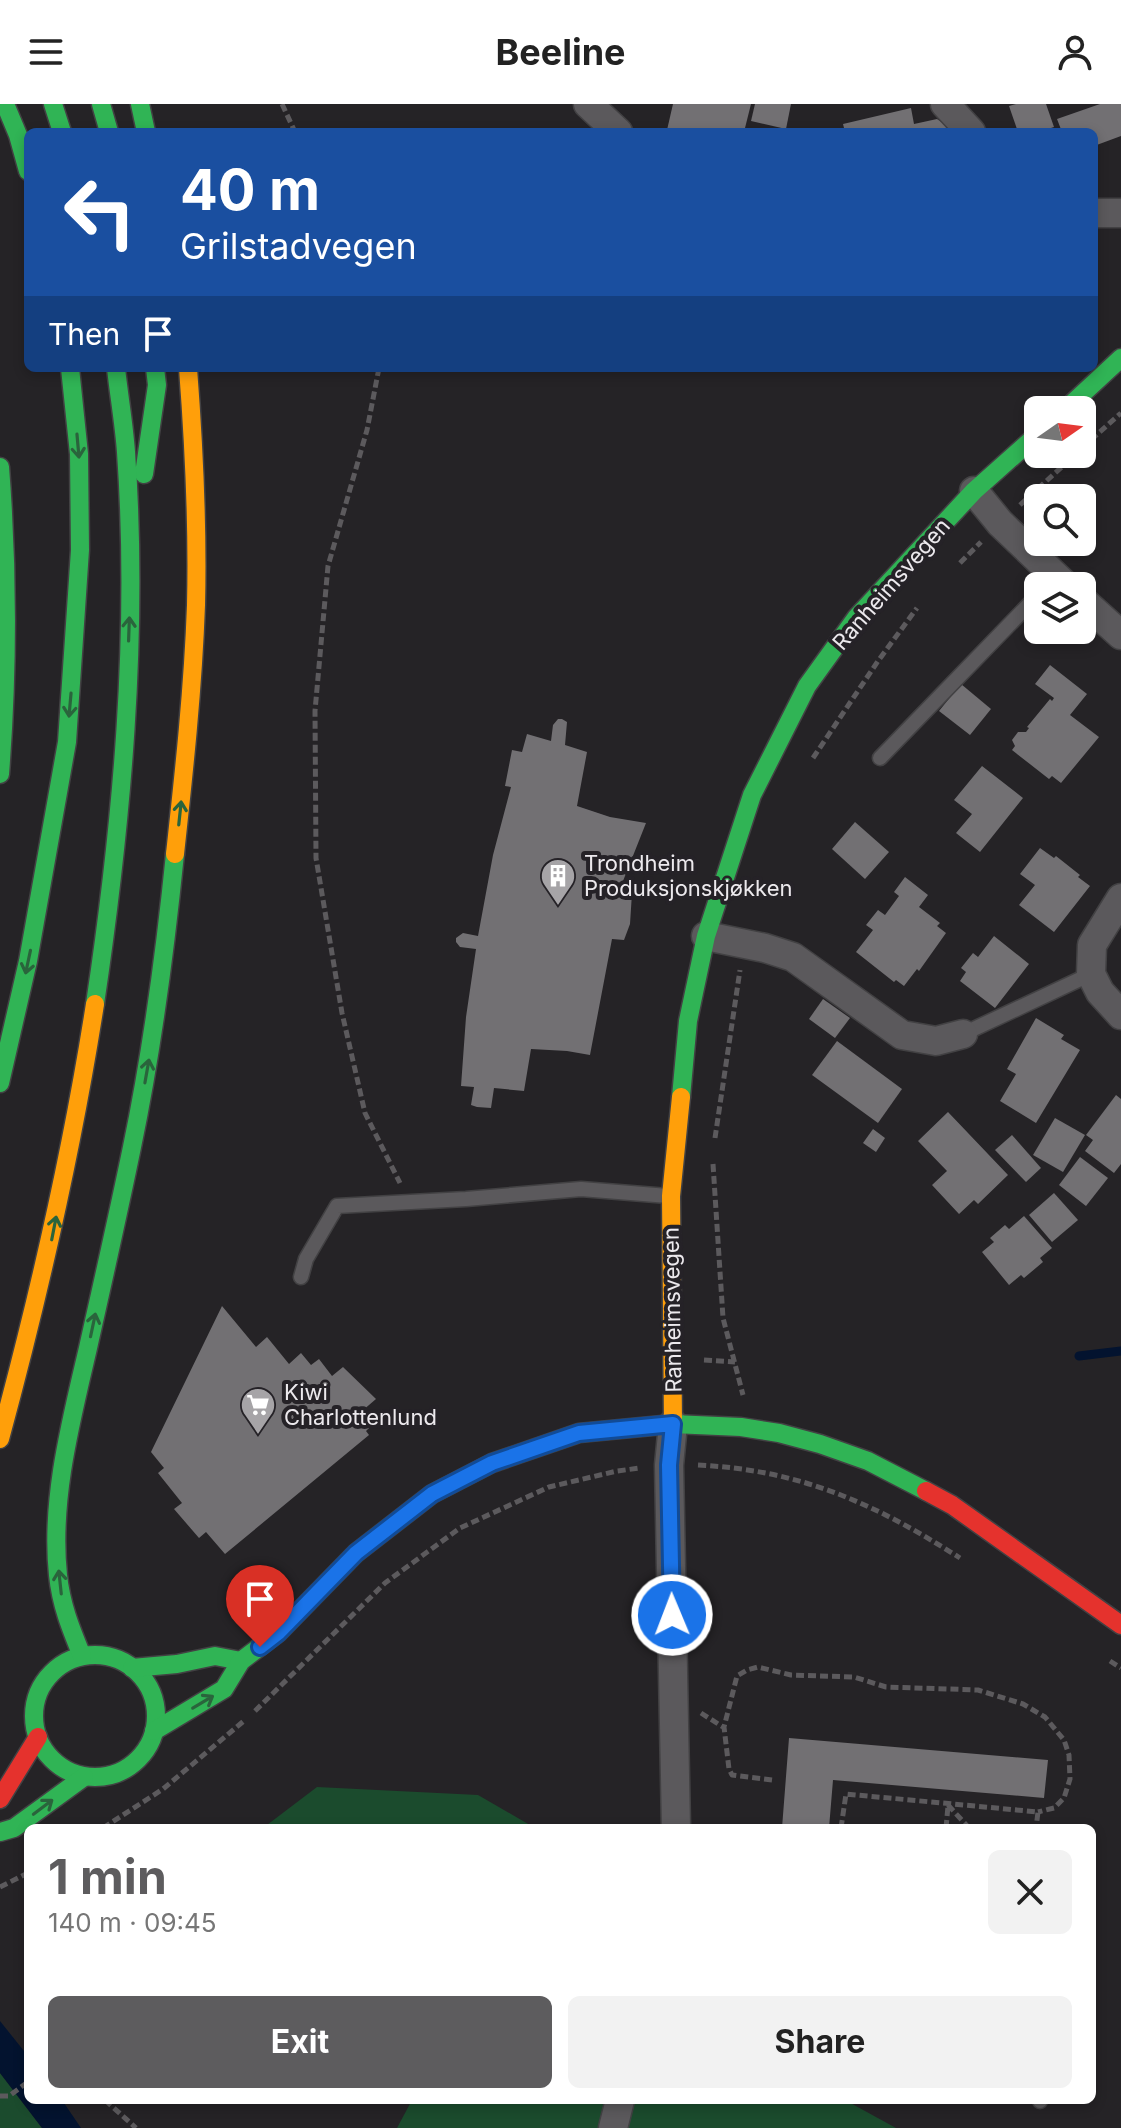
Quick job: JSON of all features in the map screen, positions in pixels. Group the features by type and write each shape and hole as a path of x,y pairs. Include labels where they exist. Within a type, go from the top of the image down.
{"main road":[{"path":"5,104 24,157"},
{"path":"53,104 61,128"},
{"path":"101,104 108,128"},
{"path":"140,104 145,128"},
{"path":"1080,396 1121,358"},
{"path":"0,1083 28,961 67,742 80,550 79,454 70,372"},
{"path":"0,1439 50,1247 75,1122 109,902 126,713 130,567 126,450 116,372"},
{"path":"130,567 157,385 155,372"},
{"path":"82,1656 63,1608 57,1536 74,1410 139,1115 170,908 194,641 195,462 188,372"},
{"name":"Ranheimsvegen","path":"1024,446 974,491 856,618 807,686 752,795 706,936 688,1021 671,1196 673,1424 741,1427 779,1433 868,1461 952,1505 1121,1625"},
{"path":"0,467 6,532 8,617 0,774"},
{"path":"154,1731 224,1689 241,1661 278,1633 356,1553 432,1494 492,1463 579,1433 673,1424"},
{"path":"104,1655 125,1662 132,1668 142,1676 153,1695 157,1717 152,1739 140,1758 123,1772 101,1778 84,1777 58,1766 43,1749 34,1727 34,1704 44,1682 60,1665 82,1656 104,1655"},
{"path":"132,1668 177,1664 215,1656 241,1661"},
{"path":"0,1799 38,1737"},
{"path":"0,1832 14,1828 84,1777"}],"street":[{"path":"588,104 614,128"},
{"path":"1098,213 1121,213"},
{"path":"974,491 1040,572"},
{"path":"1096,613 1121,635"},
{"path":"1121,898 1092,945 1091,974 1100,992 1121,1015"},
{"path":"706,936 793,957 902,1035 936,1041 963,1034"},
{"path":"673,1424 669,1465 676,1824"},
{"path":"613,2128 619,2104"}],"lane":[{"path":"880,758 1024,614"},
{"path":"963,1034 1091,974"},
{"path":"301,1277 306,1259 337,1206 581,1189 671,1196"}],"path":[{"path":"282,104 293,128"},
{"path":"378,372 367,430 328,566 315,711 316,858 342,1013 365,1113 410,1202"},
{"path":"1096,435 1121,413"},
{"path":"959,564 1061,468"},
{"path":"808,766 919,606"},
{"path":"715,1144 744,943"},
{"path":"712,1159 723,1318 745,1399 741,1427"},
{"path":"109,1824 163,1789 245,1721 385,1583 460,1528 549,1487 617,1471 669,1465 735,1467 796,1479 843,1495 922,1534 971,1565"},
{"path":"1109,1660 1121,1668"},
{"path":"772,1780 732,1775 729,1769 724,1727 737,1676 758,1667 791,1675 854,1677 886,1687 978,1690 1023,1704 1045,1717 1064,1740 1069,1755 1070,1779 1064,1798 1054,1808 1038,1812 846,1794 842,1824"},
{"path":"946,1824 948,1805"},
{"path":"948,1805 965,1824"},
{"path":"1036,1824 1038,1812"},
{"path":"0,1887 24,1875"},
{"path":"0,2096 9,2096 24,2085"},
{"path":"109,2104 136,2128"}],"green space":[{"path":"317,1787 478,1795 528,1824 268,1824"},
{"path":"0,2073 42,2128 0,2128"},
{"path":"410,2104 852,2104 896,2128 397,2128"}],"water":[{"path":"0,2021 24,2051 24,2104 65,2104 81,2128 42,2128 0,2073"}],"building":[{"path":"673,104 751,104 745,128 667,128"},
{"path":"755,104 791,104 786,128 751,121"},
{"path":"1046,104 1054,127 1017,128 1009,106"},
{"path":"1100,104 1121,104 1121,136 1098,145 1098,128 1060,128 1057,119"},
{"path":"911,108 914,124 937,119 946,128 844,128 843,124"},
{"path":"1050,665 1087,694 1070,715 1099,737 1061,783 1052,776 1049,779 1012,750 1015,746 1012,740 1018,732 1026,732 1050,699 1052,701 1054,698 1035,684"},
{"path":"961,684 991,709 970,735 939,711"},
{"name":"Trondheim Produksjonskjøkken","path":"558,719 567,722 565,745 587,752 577,806 610,817 646,823 621,891 632,893 630,924 624,940 612,939 590,1055 531,1049 524,1091 494,1088 491,1108 477,1107 471,1105 474,1087 461,1086 466,1017 476,949 460,947 456,938 463,933 478,936 493,855 511,787 505,786 512,750 522,752 527,734 551,741 553,725"},
{"path":"982,766 1023,798 980,852 956,833 972,814 954,800"},
{"path":"855,822 889,852 865,879 832,849"},
{"path":"1040,848 1054,858 1056,856 1090,886 1054,932 1019,905 1035,885 1020,874"},
{"path":"905,877 928,895 919,907 940,923 937,926 946,933 919,971 917,969 904,986 896,980 894,982 856,952 873,930 866,925 878,910 885,915 899,896 894,892"},
{"path":"994,936 1029,964 995,1008 960,981 966,972 961,968 973,953 978,957"},
{"path":"823,999 850,1018 835,1038 809,1019"},
{"path":"1036,1018 1064,1035 1061,1039 1080,1050 1036,1123 1000,1101 1016,1074 1007,1069"},
{"path":"837,1041 902,1089 878,1123 812,1075"},
{"path":"1116,1095 1121,1099 1121,1164 1114,1173 1085,1151 1093,1140 1086,1135"},
{"path":"948,1112 1008,1175 978,1204 974,1200 959,1214 932,1185 947,1171 918,1141"},
{"path":"1055,1118 1085,1135 1063,1172 1033,1155"},
{"path":"873,1129 885,1138 876,1152 863,1143"},
{"path":"1012,1135 1041,1168 1026,1182 995,1150"},
{"path":"1080,1157 1108,1178 1086,1206 1059,1185"},
{"path":"1054,1193 1078,1220 1052,1242 1029,1215"},
{"path":"1024,1216 1052,1248 1040,1258 1043,1262 1024,1278 1021,1275 1009,1285 982,1252 994,1242 990,1238 1005,1225 1009,1229"},
{"path":"222,1306 256,1347 267,1337 289,1364 301,1353 311,1365 319,1359 332,1376 343,1367 376,1399 362,1411 373,1424 366,1431 369,1435 225,1554 206,1532 199,1538 174,1509 182,1503 158,1473 164,1468 151,1452"},
{"path":"789,1738 1048,1760 1044,1798 833,1780 829,1824 782,1824"}],"waterway":[{"path":"1079,1356 1121,1351"}],"traffic: fast":[{"path":"5,104 24,157"},
{"path":"53,104 61,128"},
{"path":"101,104 108,128"},
{"path":"140,104 145,128"},
{"path":"1080,396 1121,358"},
{"path":"0,1083 28,961 67,742 80,550 79,454 70,372"},
{"path":"95,1004 120,798 129,660 130,521 116,372"},
{"path":"144,474 157,385 155,372"},
{"path":"681,1097 688,1021 706,936 752,795 807,686 856,618 974,491 1024,446"},
{"path":"0,467 6,620 0,774"},
{"path":"82,1656 59,1586 56,1547 59,1489 139,1111 157,1002 175,854"},
{"path":"154,1731 224,1689 241,1661 278,1633 356,1553 432,1494 492,1463 579,1433 673,1424 741,1427 779,1433 868,1461 926,1491"},
{"path":"95,1655 118,1659 138,1673 152,1693 156,1716 152,1739 138,1759 118,1773 95,1777 72,1773 52,1759 38,1739 34,1716 38,1693 52,1673 72,1659 95,1655"},
{"path":"132,1668 177,1664 215,1656 241,1661"},
{"path":"0,1832 14,1828 84,1777"}],"traffic: slow":[{"path":"175,854 196,605 195,486 188,372"},
{"path":"0,1439 54,1223 95,1004"},
{"path":"673,1424 671,1196 681,1097"}],"traffic: jam":[{"path":"926,1491 952,1505 1121,1625"},
{"path":"0,1799 38,1737"}],"place":[{"name":"Trondheim Produksjonskjøkken","path":"558,907"},
{"name":"Kiwi Charlottenlund","path":"258,1436"}],"route":[{"path":"260,1647 278,1633 356,1553 432,1494 492,1463 579,1433 673,1424 669,1465 672,1615"}]}
